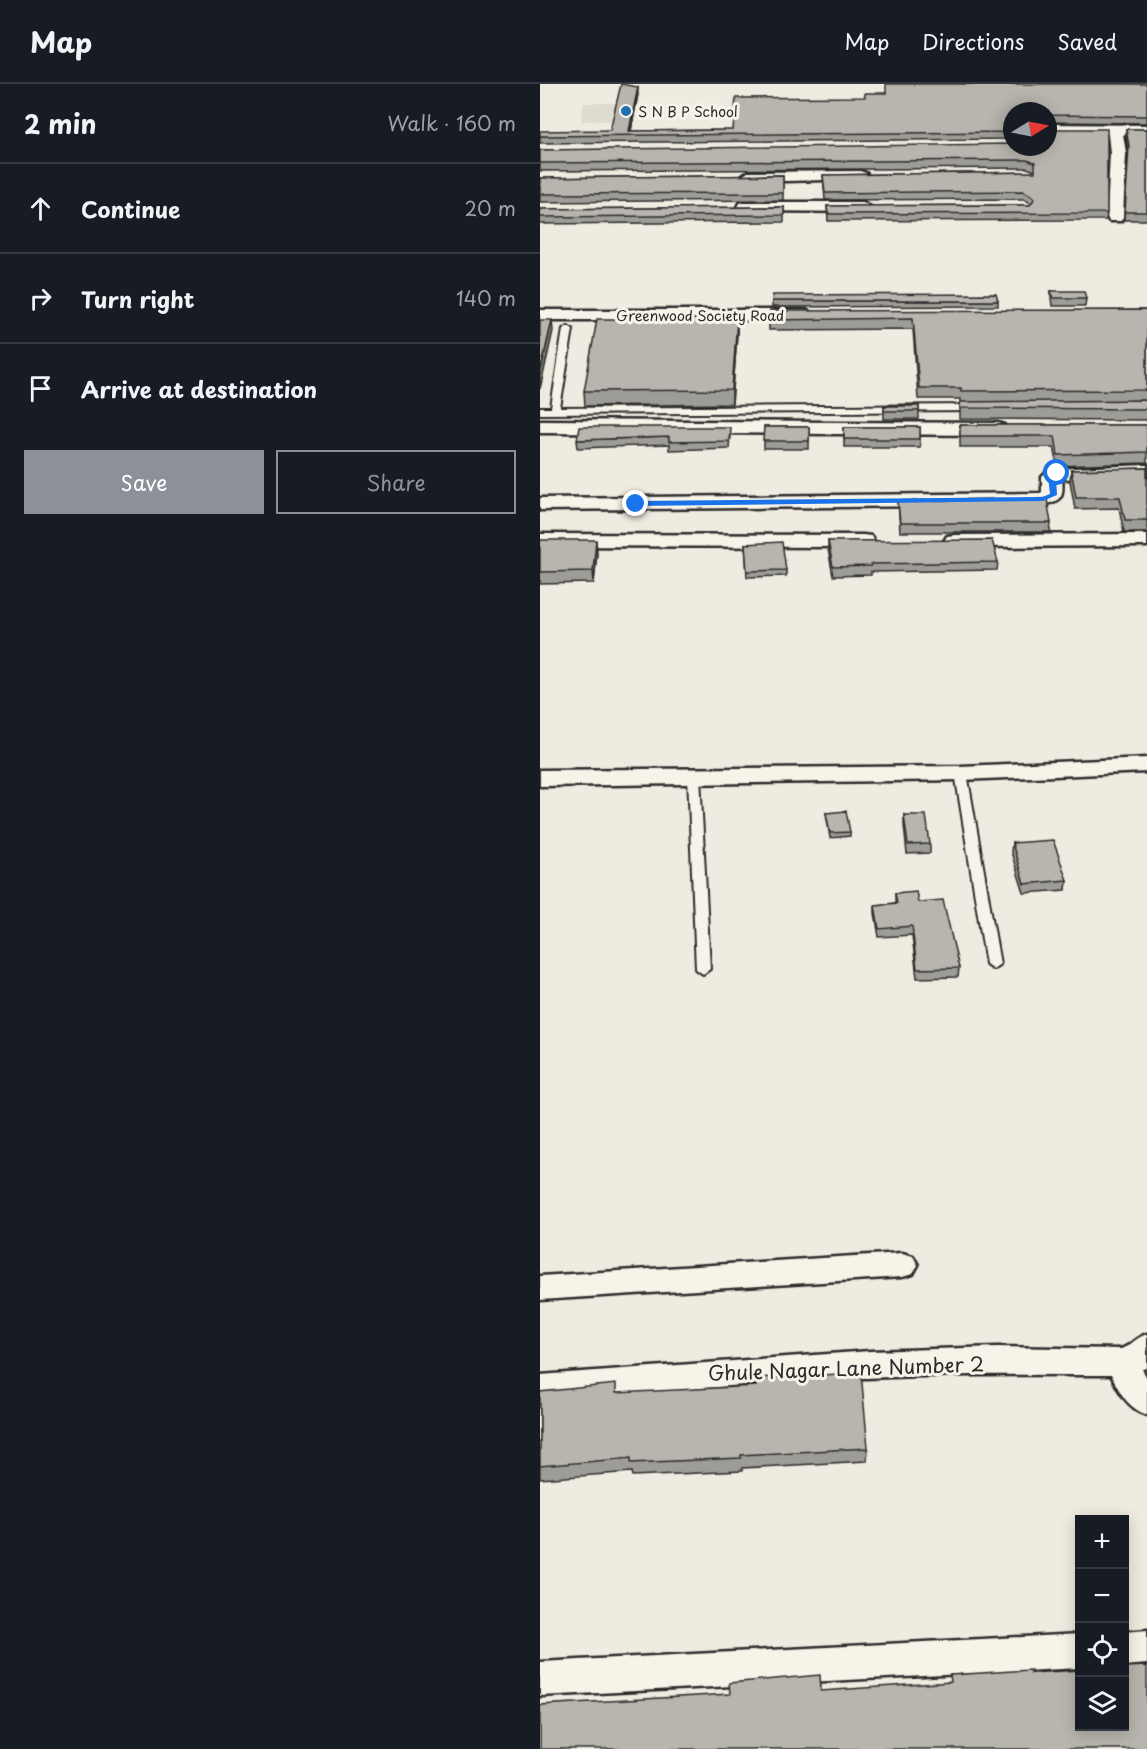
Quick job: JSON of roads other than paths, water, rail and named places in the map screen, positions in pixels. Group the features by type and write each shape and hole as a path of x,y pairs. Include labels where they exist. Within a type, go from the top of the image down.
{"street":[{"path":"1057,129 1147,130"},
{"path":"1115,130 1118,153 1115,217"},
{"path":"788,207 791,157"},
{"path":"730,177 872,176"},
{"path":"729,207 882,207"},
{"name":"Greenwood Society Road","path":"540,315 822,315"},
{"path":"540,426 855,426 1016,429"},
{"path":"540,504 1043,499 1053,495 1052,477 1057,473 1147,471"},
{"path":"540,540 881,541"},
{"path":"938,541 1147,540"},
{"path":"540,778 962,773 1147,765"},
{"path":"540,1288 902,1265"},
{"path":"1134,1355 1133,1385 1147,1401"},
{"name":"Ghule Nagar Lane Number 2","path":"540,1389 703,1374 1134,1355"},
{"path":"1129,1649 1147,1647"},
{"path":"540,1679 1075,1651"}],"lane":[{"path":"555,411 568,329"},
{"path":"540,411 993,407"},
{"path":"962,773 993,964"},
{"path":"694,776 703,969"}],"place":[{"name":"S N B P School","path":"626,111"}]}
